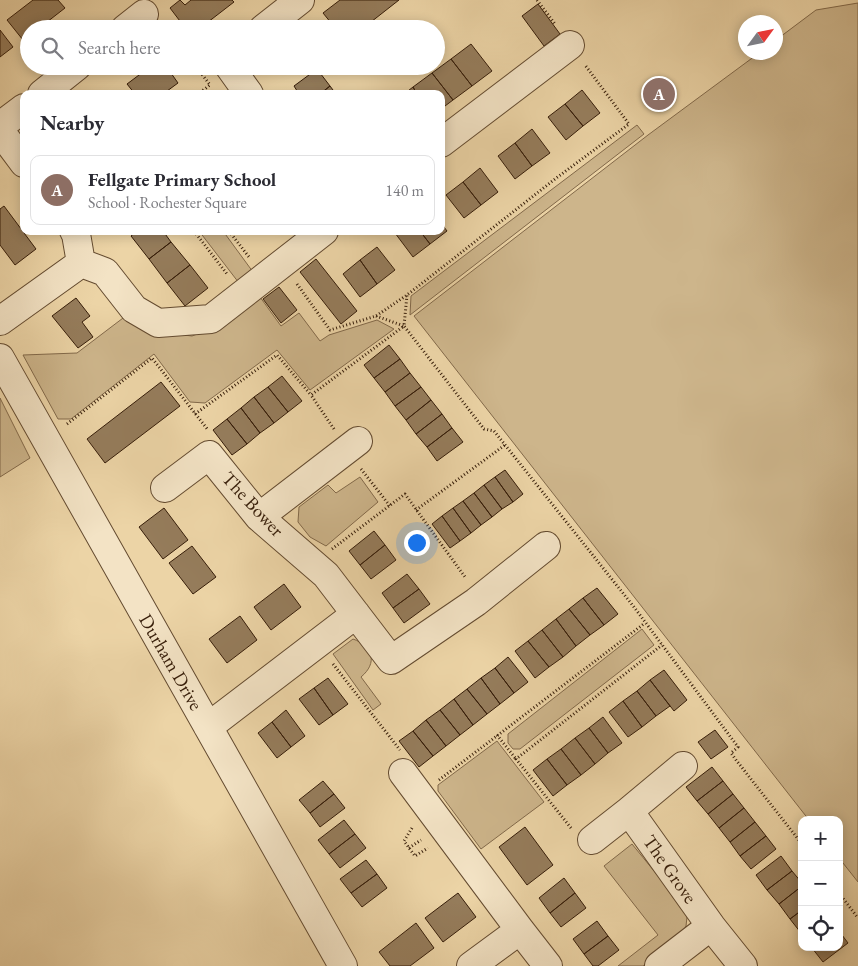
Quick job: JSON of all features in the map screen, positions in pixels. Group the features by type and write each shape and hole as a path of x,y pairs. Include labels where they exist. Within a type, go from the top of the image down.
{"street":[{"path":"274,20 300,0"},
{"path":"445,139 570,45"},
{"path":"47,90 66,75"},
{"path":"235,75 246,90"},
{"path":"0,126 20,111"},
{"path":"0,131 20,158"},
{"path":"76,235 81,263"},
{"path":"81,263 106,272 134,309 158,323 210,319 319,235"},
{"path":"0,321 81,263"},
{"name":"Durham Drive","path":"0,358 343,966"},
{"path":"259,517 358,441"},
{"name":"The Bower","path":"165,488 209,455 259,517 326,575 391,660 476,602 546,546"},
{"path":"208,727 356,614"},
{"path":"582,835 629,811 683,766"},
{"path":"403,773 425,836 520,930 548,966"},
{"name":"The Grove","path":"629,811 711,926 743,966"},
{"path":"659,966 711,926"},
{"path":"471,966 520,930"}],"path":[{"path":"234,235 273,270 330,330 376,316 407,295 630,124 537,0"},
{"path":"203,75 210,85 203,90"},
{"path":"197,235 243,294"},
{"path":"376,316 404,326 407,295"},
{"path":"196,414 277,355 311,396"},
{"path":"45,440 152,358 210,433"},
{"path":"416,510 505,445"},
{"path":"357,468 362,470 390,506"},
{"path":"326,554 405,494 467,580"},
{"path":"436,782 645,623"},
{"path":"516,759 662,645"},
{"path":"498,735 516,759 582,835"},
{"path":"843,898 858,918"}],"shaded area":[{"path":"858,3 858,882 843,863 843,816 806,816 414,316 648,135 750,60 783,60 783,35 816,10"},
{"path":"637,125 644,134 410,315 411,296"},
{"path":"202,235 226,235 253,272 239,283"},
{"path":"260,297 281,326 299,313 320,341 329,335 377,320 394,329 310,390 277,350 205,403 190,402 154,354 71,419 58,419 23,355 77,353 127,315 152,331 192,336 223,324"},
{"path":"0,398 30,458 0,477"},
{"path":"360,477 378,502 326,546 310,537 298,522 299,507 328,485 336,493"},
{"path":"642,629 654,645 520,749 513,749 508,743 508,734"},
{"path":"353,639 365,646 371,655 370,666 361,677 381,704 373,710 333,654"},
{"path":"497,741 544,802 481,849 438,791 438,785"},
{"path":"632,844 685,909 687,917 686,926 681,937 643,966 618,966 658,935 604,866"}],"building":[{"path":"33,0 58,0 65,8 50,20 20,20 20,36 7,20"},
{"path":"180,0 185,5 191,0 232,0 234,2 211,20 179,20 170,8"},
{"path":"340,0 399,0 373,20 329,20 323,13"},
{"path":"538,4 560,34 544,46 522,16"},
{"path":"0,30 13,47 0,57"},
{"path":"471,44 492,71 472,86 451,59"},
{"path":"451,59 472,86 453,100 434,75 445,75 445,63"},
{"path":"139,75 172,75 178,83 168,90 132,90 127,84"},
{"path":"309,75 322,75 330,86 325,90 296,90 294,86"},
{"path":"429,75 434,75 453,100 445,106 445,90 415,90 413,87"},
{"path":"330,86 333,90 325,90"},
{"path":"582,90 600,113 583,126 565,104"},
{"path":"565,104 583,126 566,140 548,117"},
{"path":"532,129 550,153 532,166 515,143"},
{"path":"515,143 532,166 515,179 498,156"},
{"path":"480,168 498,192 481,205 463,182"},
{"path":"463,182 481,205 464,218 446,195"},
{"path":"4,206 20,228 20,235 26,235 36,249 15,265 0,245 0,209"},
{"path":"166,235 171,242 149,259 131,236"},
{"path":"396,235 423,235 430,244 413,257"},
{"path":"423,235 442,235 430,244"},
{"path":"171,242 190,265 167,283 149,259"},
{"path":"377,247 395,270 377,284 360,260"},
{"path":"316,259 357,311 341,324 300,272"},
{"path":"360,260 377,284 360,297 343,274"},
{"path":"190,265 208,288 185,306 167,283"},
{"path":"279,287 297,310 281,323 263,299"},
{"path":"76,298 90,316 82,322 93,337 78,348 52,316"},
{"path":"389,345 400,359 374,378 364,365"},
{"path":"400,359 410,373 385,392 374,378"},
{"path":"410,373 421,387 395,406 385,392"},
{"path":"282,376 302,401 288,412 268,387"},
{"path":"161,382 180,406 105,463 87,439"},
{"path":"268,387 288,412 274,423 254,397"},
{"path":"421,387 431,400 406,420 395,406"},
{"path":"254,397 274,423 260,433 241,408"},
{"path":"431,400 442,414 416,434 406,420"},
{"path":"241,408 260,433 247,444 227,419"},
{"path":"442,414 452,428 427,447 416,434"},
{"path":"227,419 247,444 232,455 213,430"},
{"path":"452,428 463,442 437,461 427,447"},
{"path":"505,470 523,494 513,502 495,477"},
{"path":"495,477 513,502 502,509 484,485"},
{"path":"484,485 502,509 492,517 474,493"},
{"path":"474,493 492,517 481,525 463,501"},
{"path":"463,501 481,525 471,533 453,508"},
{"path":"164,508 188,540 163,559 139,527"},
{"path":"453,508 471,533 460,541 442,516"},
{"path":"442,516 460,541 450,548 432,524"},
{"path":"374,531 385,545 360,565 349,551"},
{"path":"385,545 396,560 371,579 360,565"},
{"path":"192,546 216,577 193,594 169,563"},
{"path":"407,574 419,589 393,608 382,593"},
{"path":"284,584 301,607 271,630 254,607"},
{"path":"597,588 618,614 604,625 583,598"},
{"path":"419,589 430,604 404,623 393,608"},
{"path":"583,598 604,625 590,635 569,609"},
{"path":"569,609 590,635 576,646 556,619"},
{"path":"240,616 257,640 227,663 209,639"},
{"path":"556,619 576,646 563,657 542,630"},
{"path":"542,630 563,657 549,667 528,641"},
{"path":"528,641 549,667 535,678 515,651"},
{"path":"508,657 528,682 514,693 495,668"},
{"path":"495,668 514,693 500,704 481,678"},
{"path":"664,670 687,700 674,711 650,680"},
{"path":"328,678 348,704 333,715 314,688"},
{"path":"481,678 500,704 487,714 467,689"},
{"path":"650,680 670,706 656,716 637,691"},
{"path":"314,688 333,715 319,725 299,699"},
{"path":"467,689 487,714 473,725 454,699"},
{"path":"637,691 656,716 642,727 623,701"},
{"path":"454,699 473,725 460,735 440,710"},
{"path":"623,701 642,727 628,737 609,712"},
{"path":"286,710 305,736 291,747 272,722"},
{"path":"440,710 460,735 446,746 426,720"},
{"path":"603,717 622,743 608,753 589,728"},
{"path":"426,720 446,746 433,756 413,731"},
{"path":"272,722 291,747 277,758 258,733"},
{"path":"589,728 608,753 595,764 575,738"},
{"path":"715,730 728,747 711,759 698,742"},
{"path":"413,731 433,756 419,767 399,741"},
{"path":"575,738 595,764 581,775 561,749"},
{"path":"561,749 581,775 567,785 547,759"},
{"path":"547,759 567,785 553,796 533,770"},
{"path":"712,767 723,781 697,801 686,787"},
{"path":"323,781 334,794 310,813 299,800"},
{"path":"723,781 733,794 708,814 697,801"},
{"path":"334,794 345,808 320,827 310,813"},
{"path":"733,794 744,808 719,828 708,814"},
{"path":"744,808 755,822 730,842 719,828"},
{"path":"344,820 355,834 329,854 318,840"},
{"path":"755,822 766,836 740,856 730,842"},
{"path":"525,827 553,865 527,885 499,847"},
{"path":"355,834 366,848 340,868 329,854"},
{"path":"766,836 776,849 751,869 740,856"},
{"path":"781,856 792,871 767,890 756,875"},
{"path":"366,860 377,874 351,893 340,879"},
{"path":"792,871 798,878 798,889 779,904 767,890"},
{"path":"377,874 387,888 362,907 351,893"},
{"path":"564,878 575,893 550,913 539,898"},
{"path":"798,889 798,913 790,919 779,904"},
{"path":"458,893 476,917 443,942 425,918"},
{"path":"575,893 586,908 561,927 550,913"},
{"path":"798,913 798,929 790,919"},
{"path":"597,921 608,936 584,954 573,939"},
{"path":"416,923 434,948 410,966 390,966 379,952"},
{"path":"608,936 619,950 598,966 593,966 584,954"},
{"path":"843,936 848,943 843,947"},
{"path":"814,951 837,951 823,962"}],"place":[{"name":"Fellgate Primary School","path":"659,94"}]}
